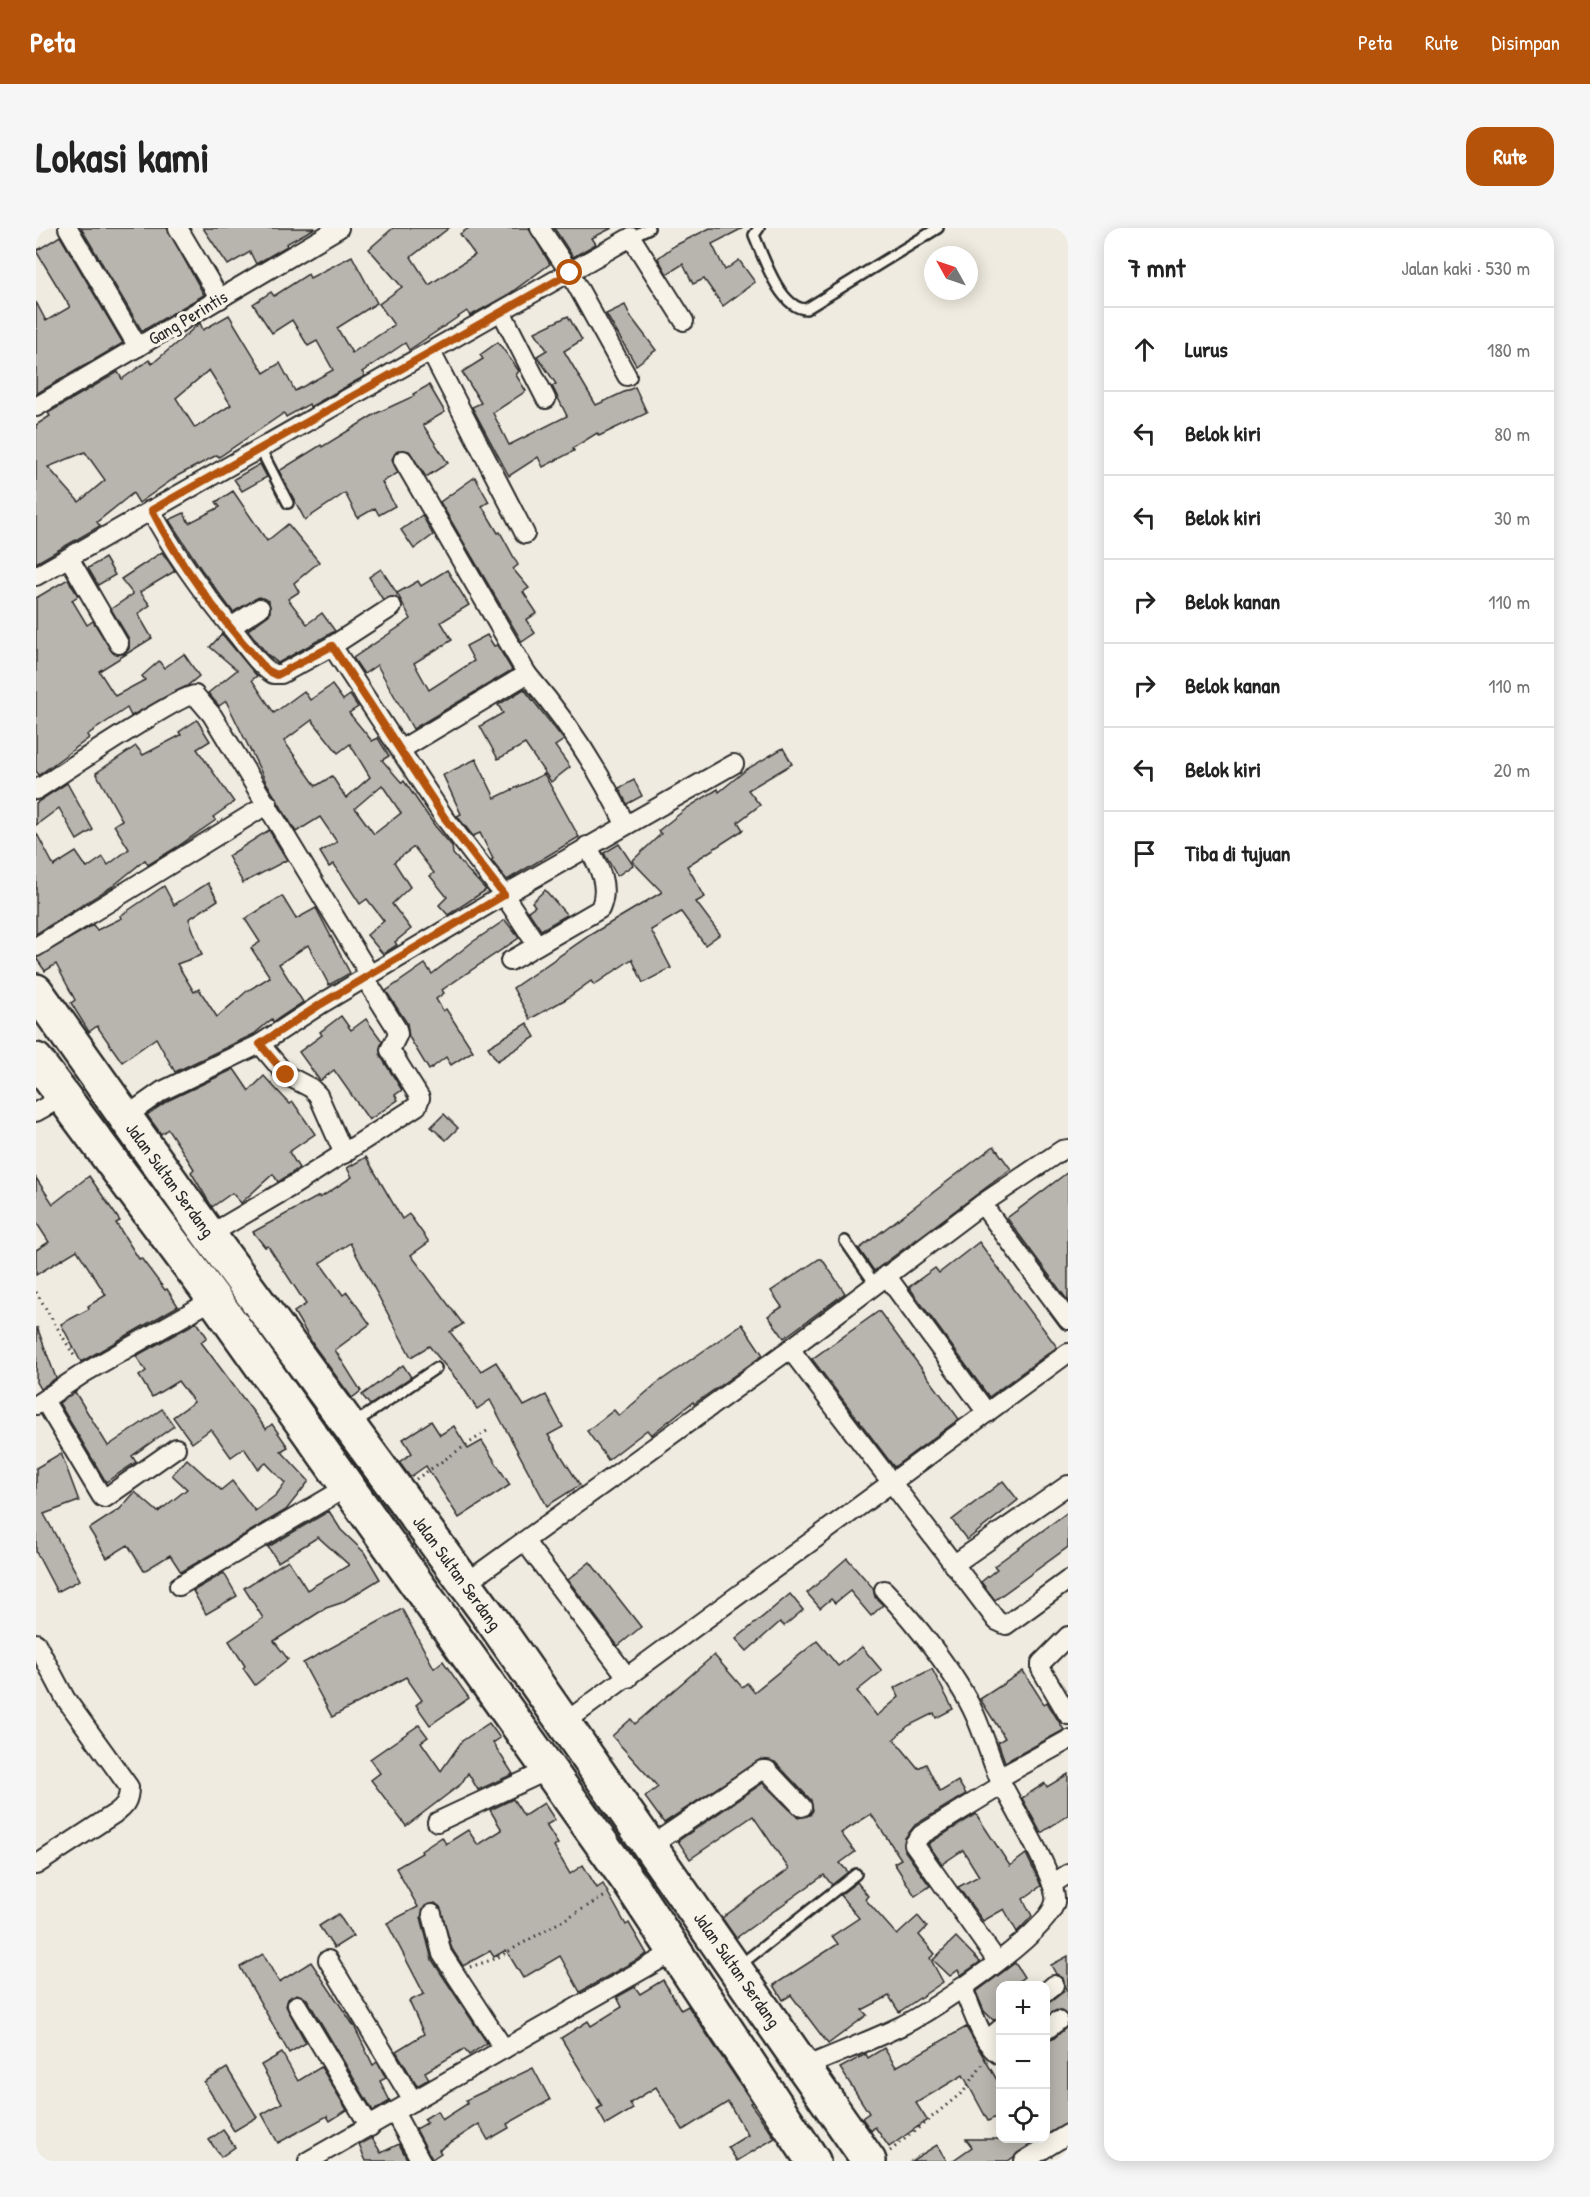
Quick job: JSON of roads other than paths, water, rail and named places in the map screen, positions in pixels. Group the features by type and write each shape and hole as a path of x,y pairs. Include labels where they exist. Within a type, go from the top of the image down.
{"highway":[{"name":"Jalan Sultan Serdang","path":"36,991 209,1235 466,1583 805,2067 877,2158"},
{"name":"Jalan Sultan Serdang","path":"36,1060 50,1105 214,1299 629,1882 813,2161"},
{"path":"459,1641 492,1620"}],"street":[{"path":"68,228 138,347"},
{"path":"178,228 220,299"},
{"name":"Gang Perintis","path":"36,407 220,299 318,233 339,228"},
{"path":"540,228 570,273 627,376"},
{"path":"36,576 502,313 631,237 684,321"},
{"path":"502,313 546,399"},
{"path":"431,352 525,534"},
{"path":"403,460 527,674 582,744 607,786 625,824"},
{"path":"152,510 168,542 231,627 267,670 277,675 332,646 392,607"},
{"path":"69,558 118,644"},
{"path":"231,627 260,608"},
{"path":"332,646 444,817 504,895 537,945"},
{"path":"400,750 527,674"},
{"path":"36,790 191,695 199,698 212,714 268,804 397,1029 398,1034 390,1050 420,1098 417,1106 344,1154 209,1235"},
{"path":"125,1117 162,1091 260,1044 504,895 625,824 734,764"},
{"path":"36,947 268,804"},
{"path":"510,962 600,909 604,893 603,879 587,846"},
{"path":"260,1044 286,1075 311,1088 318,1095 344,1154"},
{"path":"466,1583 790,1349 982,1204 1062,1150 1068,1149"},
{"path":"982,1204 1068,1320"},
{"path":"880,1279 987,1413"},
{"path":"176,1448 102,1497 40,1403 84,1373 214,1299"},
{"path":"790,1349 953,1565 1002,1625 1006,1625 1068,1580"},
{"path":"564,1723 1068,1353"},
{"path":"953,1565 1068,1485"},
{"path":"178,1586 347,1487"},
{"path":"525,1542 628,1678"},
{"path":"805,2067 902,2025 997,1961 1032,1935 1049,1915 1055,1902 1060,1879 1001,1781 975,1714 960,1688 907,1615 884,1590"},
{"path":"1068,1636 1041,1663 1041,1670 1068,1715"},
{"path":"36,1643 65,1698 129,1787 129,1797 125,1806 114,1815 36,1865"},
{"path":"997,1961 914,1844 921,1835 1001,1781 1068,1740"},
{"path":"437,1822 548,1770"},
{"path":"649,1847 762,1770 766,1770 802,1807"},
{"path":"432,1914 439,1947 504,2049"},
{"path":"308,2161 675,1951"},
{"path":"328,1960 413,2100"},
{"path":"962,1986 995,2044"},
{"path":"297,2005 370,2127"},
{"path":"394,2112 421,2161"},
{"path":"1024,2161 1068,2134"}],"lane":[{"path":"631,237 649,228"},
{"path":"759,228 754,235 778,287 790,304 800,309 806,309 938,228"},
{"path":"261,450 288,503"},
{"path":"845,1241 880,1279"},
{"path":"350,1426 436,1368"},
{"path":"736,1968 856,1874"}]}
